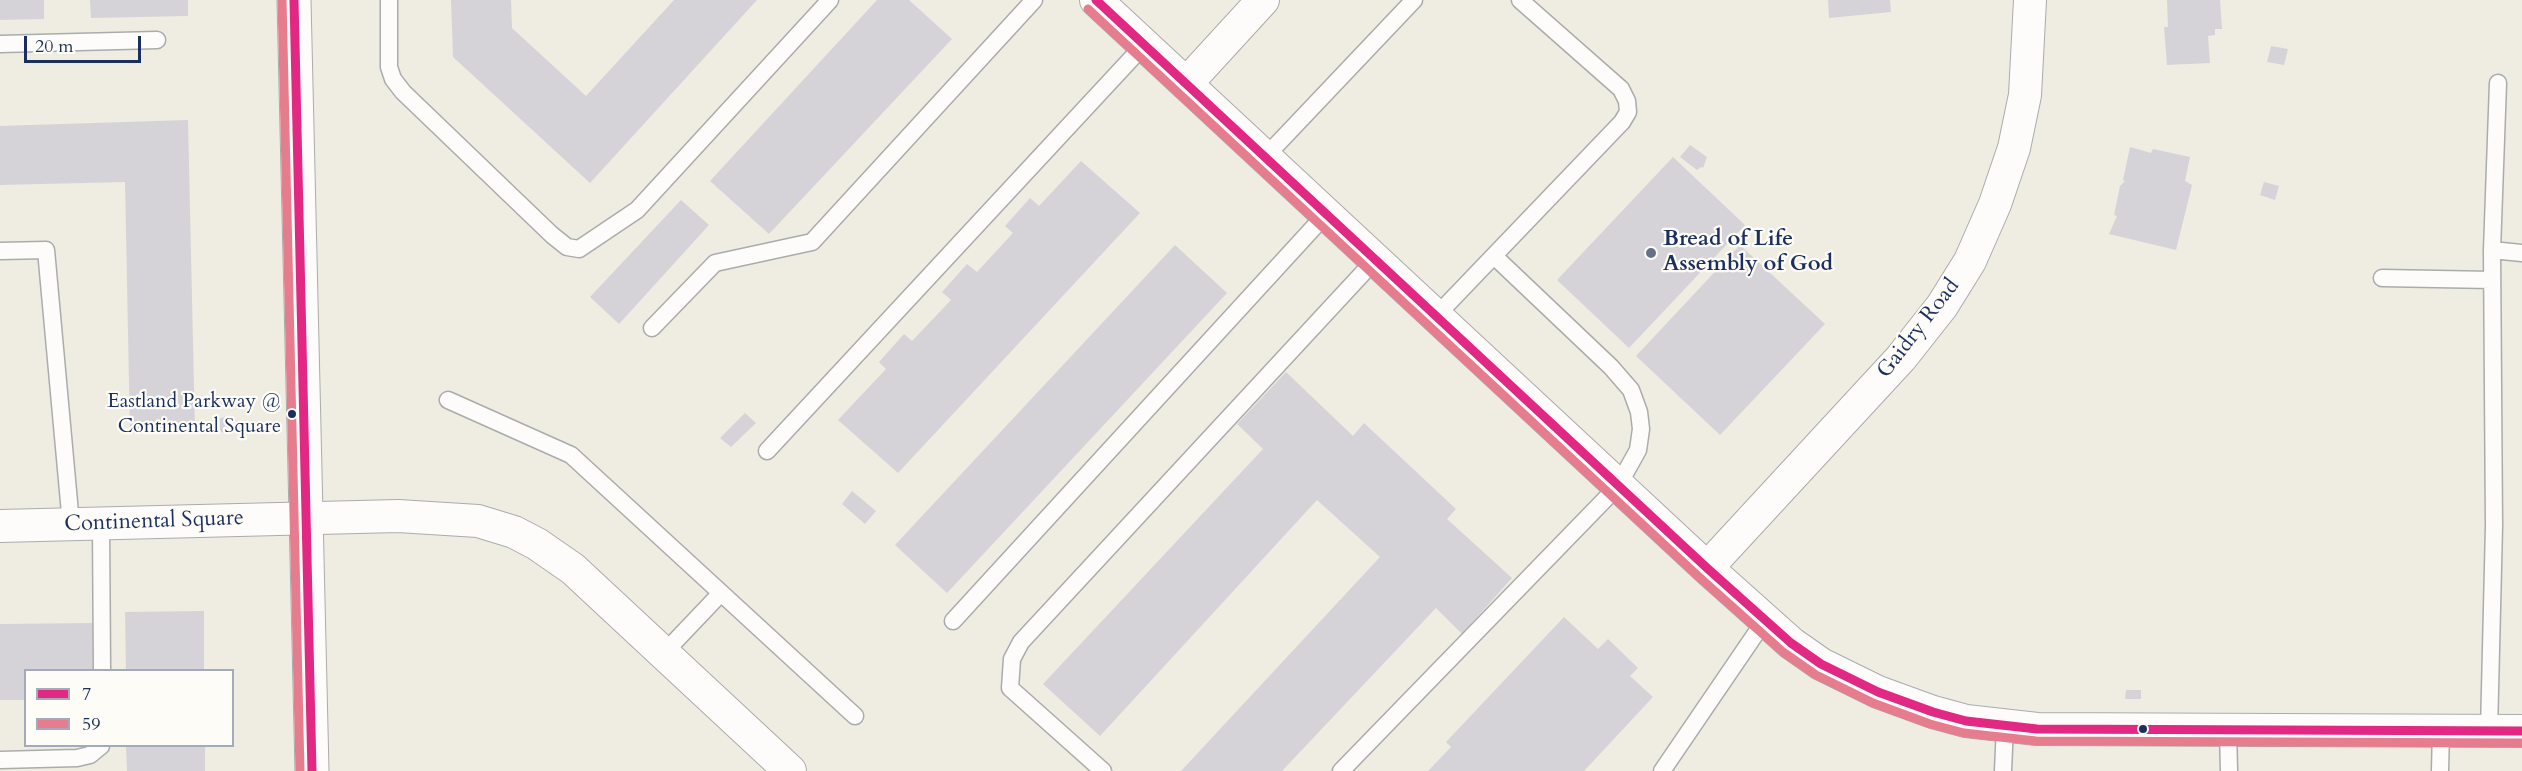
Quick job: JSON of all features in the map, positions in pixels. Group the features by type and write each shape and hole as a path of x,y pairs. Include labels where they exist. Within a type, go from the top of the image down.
{"street":[{"path":"294,0 308,517 312,771"},
{"path":"1095,0 1707,568 1791,643 1821,664 1878,692 1933,712 1966,720 2037,729 2522,731"},
{"path":"1186,84 1263,0"},
{"name":"Gaidry Road","path":"1707,568 1901,358 1942,306 1970,261 1995,204 2014,148 2025,96 2030,0"},
{"name":"Continental Square","path":"0,526 308,517 443,518 478,521 514,532 537,544 573,569 790,771"}],"lane":[{"path":"389,0 389,66 393,79 403,92 552,235 567,247 579,249 637,210 830,0"},
{"path":"652,328 715,263 812,242 1034,0"},
{"path":"1265,157 1414,0"},
{"path":"1436,316 1622,122 1628,112 1627,101 1621,89 1520,0"},
{"path":"0,44 158,40"},
{"path":"767,451 1144,45"},
{"path":"2489,731 2494,526 2492,250 2498,83"},
{"path":"953,621 1326,214"},
{"path":"0,251 46,250 86,524 102,669"},
{"path":"2492,250 2522,253"},
{"path":"1341,771 1618,486 1633,464 1641,429 1639,412 1631,390 1611,367 1494,256"},
{"path":"1103,771 1010,688 1012,659 1021,642 1375,260"},
{"path":"2382,278 2492,280"},
{"path":"448,400 571,455 855,716"},
{"path":"663,654 721,593"},
{"path":"1662,771 1765,620"},
{"path":"2003,771 2005,725"},
{"path":"2228,730 2229,771"},
{"path":"2440,730 2440,771"},
{"path":"0,760 77,758 90,755 100,747"}],"building":[{"path":"0,0 44,0 44,19 0,20"},
{"path":"90,0 188,0 188,16 91,18"},
{"path":"451,0 511,0 512,28 586,96 674,0 757,0 590,183 453,57"},
{"path":"877,0 909,0 952,39 769,234 710,181"},
{"path":"1828,0 1890,0 1891,12 1829,18"},
{"path":"2167,0 2220,0 2222,29 2215,29 2215,35 2208,36 2210,63 2167,65 2164,27 2168,27"},
{"path":"2271,46 2288,49 2284,65 2267,62"},
{"path":"188,120 195,431 130,433 125,182 0,185 0,126"},
{"path":"1690,145 1707,157 1703,168 1697,170 1680,157"},
{"path":"2130,147 2151,153 2153,149 2190,157 2185,181 2192,185 2176,250 2109,234 2117,216 2114,215 2120,186 2125,181 2123,180"},
{"name":"Bread of Life Assembly of God","path":"1673,157 1745,225 1629,348 1557,280"},
{"path":"1081,161 1140,213 898,473 838,420 886,369 879,362 904,334 912,341 951,300 942,292 967,264 977,272 1013,233 1005,226 1030,198 1039,206"},
{"path":"2264,182 2279,186 2275,200 2260,195"},
{"path":"681,200 709,225 619,324 590,297"},
{"path":"1175,245 1227,293 947,593 895,545"},
{"path":"1740,245 1825,324 1720,435 1636,356"},
{"path":"1286,372 1353,436 1364,423 1456,509 1447,519 1512,578 1462,634 1436,608 1282,771 1181,771 1380,557 1317,500 1100,736 1043,684 1263,449 1237,424"},
{"path":"745,413 756,423 731,447 720,438"},
{"path":"227,417 228,433 220,432 220,418"},
{"path":"852,491 876,511 865,524 842,504"},
{"path":"204,611 204,669 126,669 125,612"},
{"path":"1564,617 1598,649 1608,639 1638,668 1630,676 1653,697 1584,771 1428,771 1451,747 1446,742"},
{"path":"94,623 94,669 24,669 24,700 0,700 0,624"},
{"path":"2126,690 2141,690 2141,699 2125,699"},
{"path":"126,747 205,747 205,771 127,771"}],"transit line":[{"name":"59","path":"282,0 300,771"},
{"name":"7","path":"294,0 312,771"},
{"name":"7","path":"1096,0 1707,568 1791,643 1821,664 1878,692 1933,712 1966,721 2037,729 2522,731"},
{"name":"59","path":"1088,9 1699,577 1783,652 1816,675 1873,703 1930,724 1964,733 2036,741 2522,743"}],"place":[{"name":"Bread of Life Assembly of God","path":"1651,253"},
{"name":"Eastland Parkway @ Continental Square","path":"292,414"}]}
